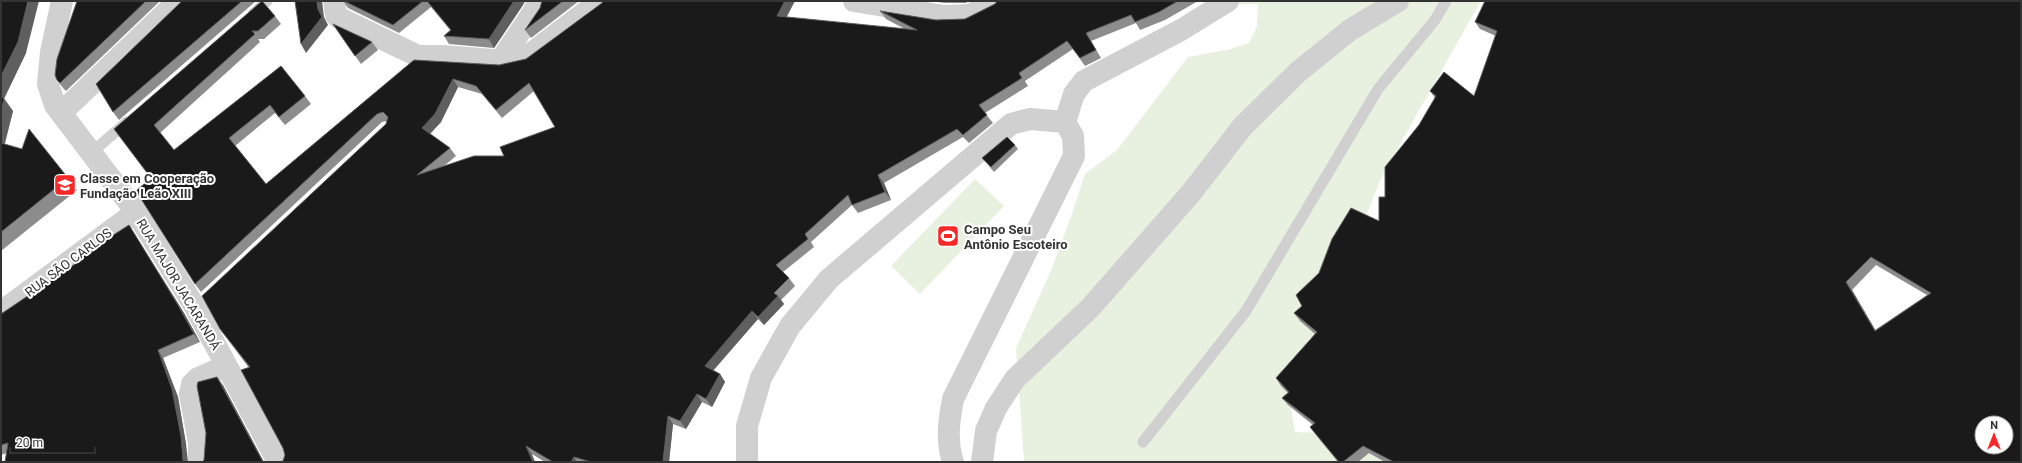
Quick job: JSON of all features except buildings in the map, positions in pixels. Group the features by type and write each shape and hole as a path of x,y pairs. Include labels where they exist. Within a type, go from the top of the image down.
{"street":[{"name":"RUA MAJOR JACARANDÁ","path":"62,1 51,52 48,84 55,105 136,212 200,302 226,366 278,462"},
{"path":"62,113 178,1"},
{"path":"334,1 336,15 339,18 418,56 443,56 501,60 511,60 529,55 600,1"},
{"path":"501,60 534,11 538,1"},
{"path":"854,1 944,16 970,15 994,1"},
{"path":"953,462 949,451 948,421 953,399 1074,156 1073,136 1065,122 1074,94 1084,81 1181,30 1228,1"},
{"path":"982,462 986,431 996,408 1015,379 1091,307 1191,193 1243,126 1298,72 1350,30 1398,1"},
{"path":"747,462 747,426 761,378 790,326 829,279 1011,124 1030,119 1065,122"},
{"name":"RUA SÃO CARLOS","path":"1,312 136,212"},
{"path":"199,462 199,444 190,394 192,384 198,378 226,366"}],"lane":[{"path":"244,21 267,1"},
{"path":"1143,442 1246,311 1378,89 1436,20 1446,1"},
{"path":"91,153 138,112"}],"green space":[{"path":"1227,1 1481,1 1383,174 1290,402 1295,432 1360,434 1444,462 1024,462 1016,348 1050,273 1085,174 1117,150 1188,57 1227,50 1249,43 1257,26 1258,4 1227,5"},
{"name":"Campo Seu Antônio Escoteiro","path":"975,179 1004,206 920,294 891,266"}],"place":[{"name":"Classe em Cooperação Fundação Leão XIII","path":"65,185"},
{"name":"Campo Seu Antônio Escoteiro","path":"948,236"}]}
